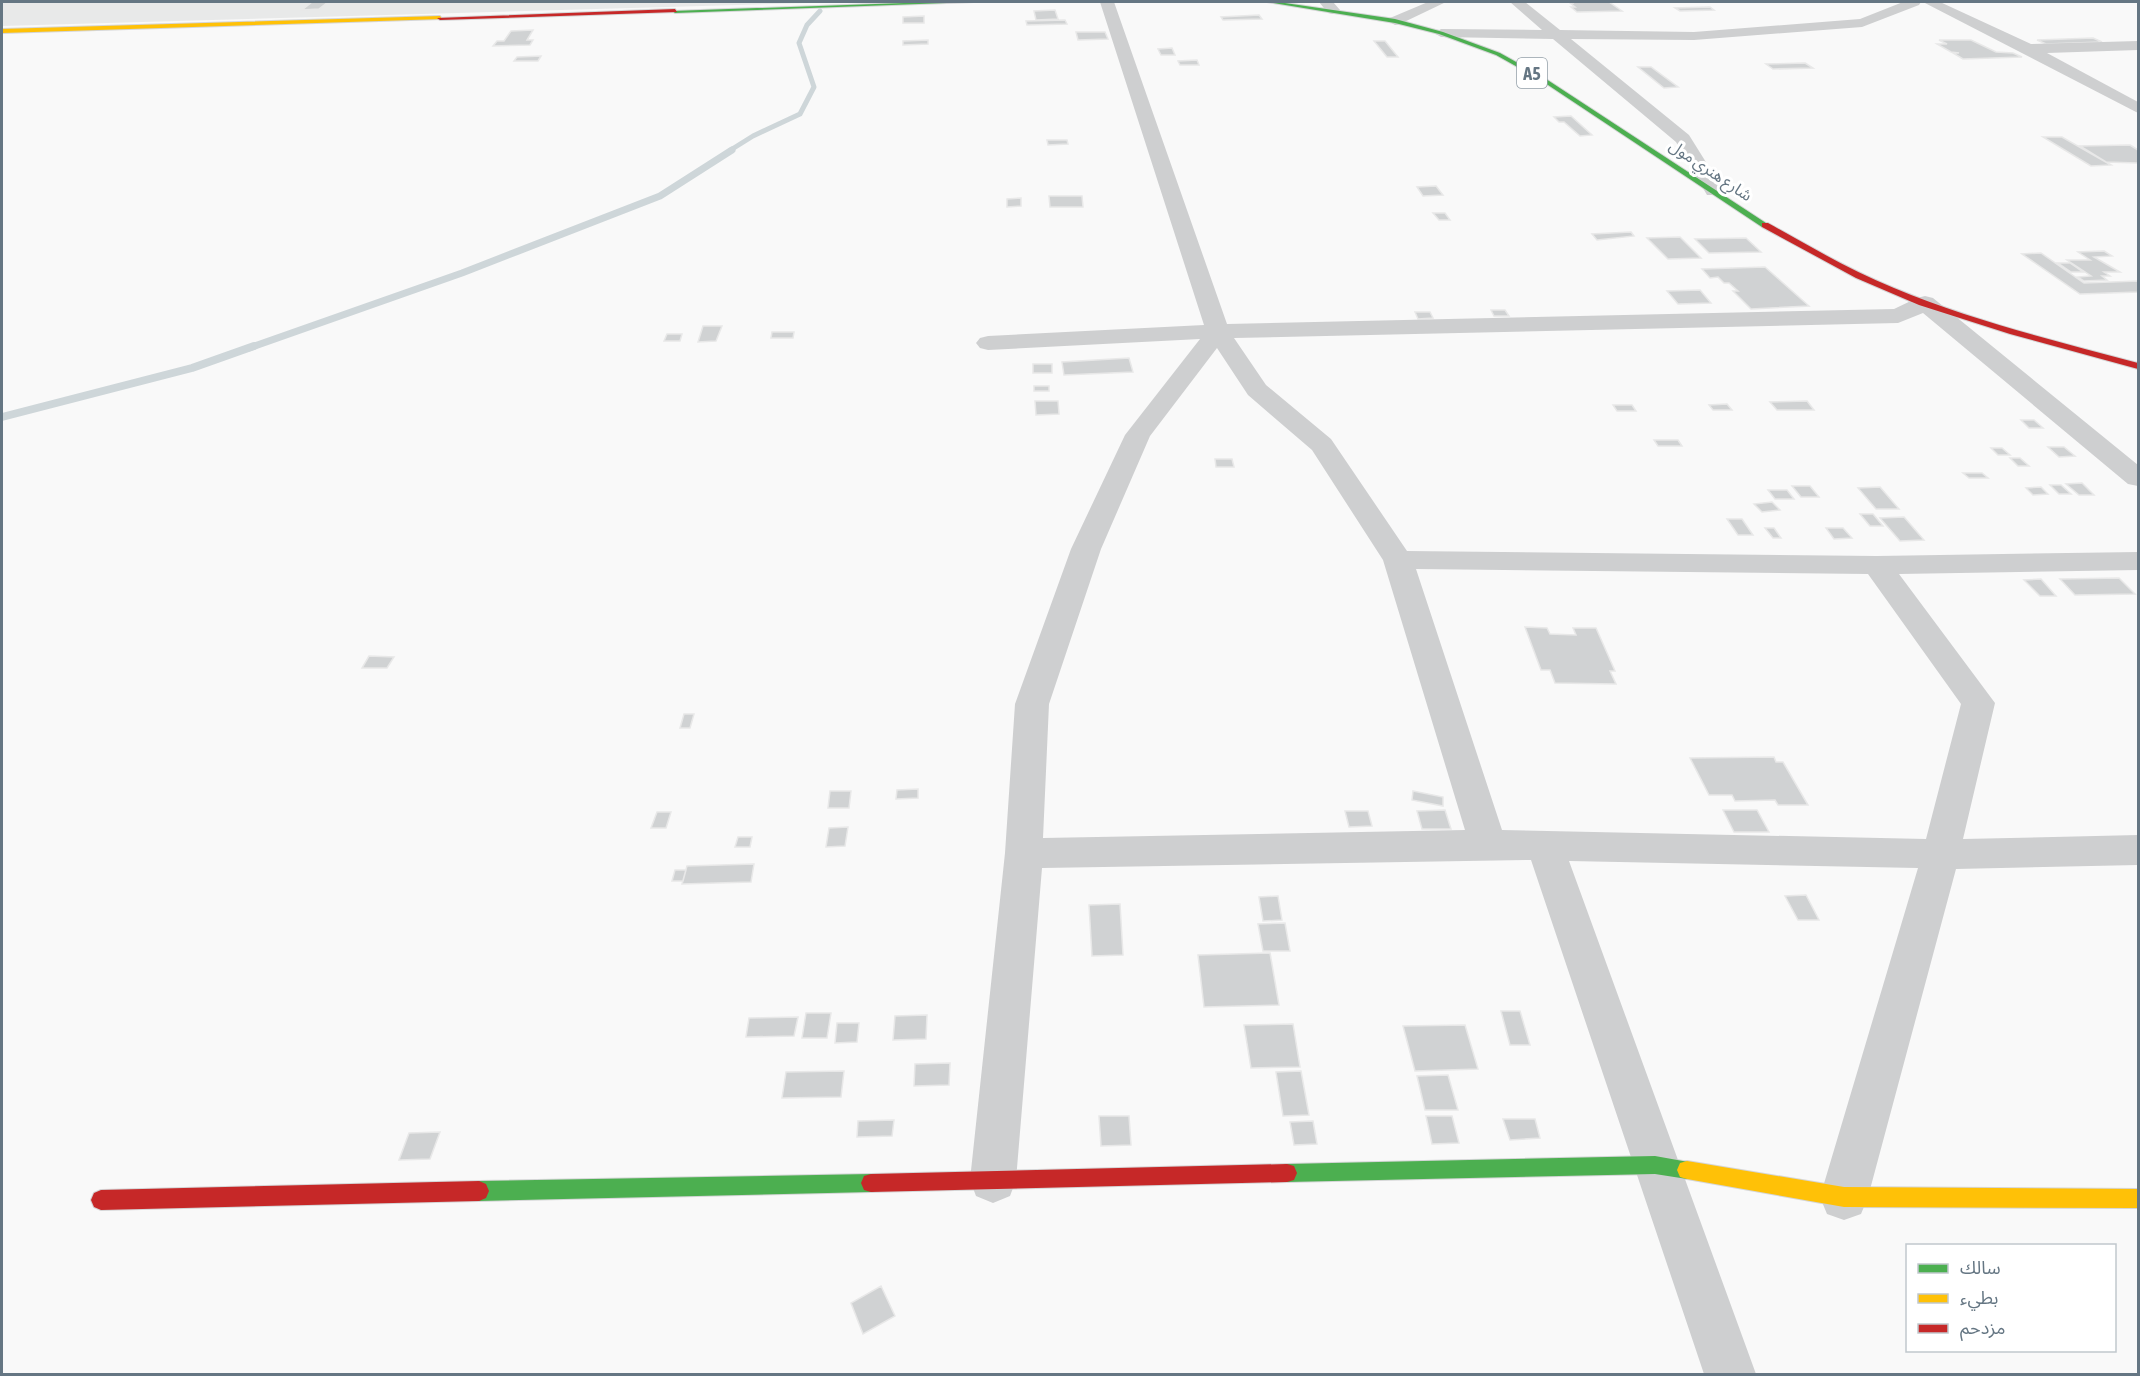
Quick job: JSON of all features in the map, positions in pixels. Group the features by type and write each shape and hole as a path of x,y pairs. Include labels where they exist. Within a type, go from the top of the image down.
{"main road":[{"path":"2,31 971,2"},
{"name":"شارع هنري مول","path":"1270,2 1329,6 1441,33 1480,46 1519,65 1761,223 1855,274 1925,303 2034,338 2139,366"},
{"path":"101,1200 1655,1165 1844,1197 2139,1199"}],"street":[{"path":"1107,2 1218,331 1257,390 1322,445 1398,560 1488,844"},
{"path":"1395,21 1439,2"},
{"path":"1517,2 1562,36 1683,139 1713,191"},
{"path":"1441,33 1694,36 1862,23 1914,2"},
{"path":"1930,2 2028,49 2139,108"},
{"path":"2028,49 2139,45"},
{"path":"988,343 1218,331 1898,316 1925,303 2139,478"},
{"path":"993,1180 1024,853 1032,704 1086,549 1138,435 1218,331"},
{"path":"1398,560 1877,565 2139,561"},
{"path":"1844,1197 1941,854 1978,703 1877,565"},
{"path":"1024,853 1488,844 1941,854 2139,850"},
{"path":"1545,845 1655,1165 1730,1374"}],"shaded area":[{"path":"2,2 845,2 2,26"}],"building":[{"path":"312,2 328,2 319,9 302,10"},
{"path":"1572,2 1609,2 1622,11 1577,12 1571,7 1575,7 1570,3 1574,3"},
{"path":"1710,7 1714,10 1680,11 1675,8"},
{"path":"1055,10 1058,19 1036,20 1034,11"},
{"path":"1259,15 1262,19 1223,20 1221,17"},
{"path":"924,16 924,23 903,23 903,17"},
{"path":"1065,20 1067,24 1027,25 1026,21"},
{"path":"533,30 527,40 533,40 530,45 493,46 497,41 504,41 511,31"},
{"path":"1076,32 1105,32 1108,39 1078,40"},
{"path":"2093,38 2102,42 2046,44 2037,40"},
{"path":"928,40 928,44 903,45 903,41"},
{"path":"1939,40 1971,40 1996,52 2013,53 2022,57 1963,59 1953,53 1959,53 1951,52 1937,44 1947,44"},
{"path":"1374,41 1385,41 1398,57 1387,57"},
{"path":"1172,48 1175,55 1161,55 1158,49"},
{"path":"541,56 538,61 514,61 517,57"},
{"path":"1197,60 1199,65 1180,65 1178,61"},
{"path":"1805,63 1813,68 1773,69 1766,64"},
{"path":"1638,67 1651,67 1678,87 1664,88"},
{"path":"1571,116 1592,135 1580,136 1564,122 1559,122 1554,117"},
{"path":"2043,137 2062,137 2111,165 2091,166"},
{"path":"1047,140 1067,140 1068,144 1048,145"},
{"path":"2130,145 2138,150 2138,163 2106,162 2080,146"},
{"path":"1436,186 1443,195 1423,196 1417,187"},
{"path":"1049,196 1082,196 1083,207 1050,207"},
{"path":"1021,198 1021,206 1007,207 1007,199"},
{"path":"1433,213 1445,213 1450,220 1439,220"},
{"path":"1631,232 1634,236 1597,240 1592,234"},
{"path":"1680,237 1701,258 1668,259 1647,238"},
{"path":"1746,238 1761,252 1709,253 1695,239"},
{"path":"2104,251 2112,256 2094,257 2120,272 2104,272 2110,276 2102,276 2107,280 2084,281 2078,277 2091,276 2067,260 2090,260 2078,252"},
{"path":"2041,253 2084,283 2138,281 2138,292 2080,294 2022,254"},
{"path":"2058,263 2070,263 2083,272 2071,272"},
{"path":"1765,267 1809,306 1751,309 1733,291 1738,291 1729,283 1724,283 1718,277 1710,278 1702,269"},
{"path":"1700,290 1711,303 1678,304 1667,291"},
{"path":"1491,310 1505,310 1509,316 1494,316"},
{"path":"1415,312 1430,312 1433,318 1418,319"},
{"path":"703,326 722,326 716,341 698,342"},
{"path":"772,332 794,332 793,338 771,338"},
{"path":"667,334 682,334 680,341 664,341"},
{"path":"1129,358 1133,372 1064,375 1062,362"},
{"path":"1033,364 1052,364 1052,373 1033,373"},
{"path":"1034,386 1049,386 1049,391 1034,391"},
{"path":"1035,401 1058,401 1059,414 1036,415"},
{"path":"1807,401 1814,410 1777,410 1770,402"},
{"path":"1727,404 1732,410 1713,410 1709,405"},
{"path":"1613,405 1632,405 1636,411 1617,411"},
{"path":"2021,420 2034,420 2043,428 2029,428"},
{"path":"1654,440 1678,440 1682,446 1658,446"},
{"path":"2048,447 2064,447 2075,456 2059,457"},
{"path":"1991,448 2002,448 2010,455 1998,455"},
{"path":"2010,458 2020,458 2029,466 2018,466"},
{"path":"1215,459 1232,459 1234,467 1216,467"},
{"path":"1963,473 1982,473 1988,478 1969,478"},
{"path":"2082,483 2094,495 2079,495 2066,484"},
{"path":"2050,485 2061,485 2071,494 2059,494"},
{"path":"1792,486 1810,486 1819,497 1801,497"},
{"path":"1880,487 1899,509 1876,509 1858,488"},
{"path":"2041,487 2048,494 2033,495 2026,488"},
{"path":"1768,490 1787,490 1794,499 1775,499"},
{"path":"1772,502 1780,510 1762,512 1754,504"},
{"path":"1860,514 1873,514 1883,526 1870,526"},
{"path":"1904,517 1924,540 1900,541 1880,518"},
{"path":"1727,519 1742,519 1753,535 1738,535"},
{"path":"1765,528 1774,528 1781,538 1773,538"},
{"path":"1826,528 1843,528 1852,538 1834,539"},
{"path":"2119,578 2135,594 2075,595 2060,579"},
{"path":"2041,579 2056,596 2040,596 2024,580"},
{"path":"1525,627 1547,628 1550,634 1576,635 1573,628 1596,628 1615,671 1610,671 1616,684 1555,683 1550,670 1541,670"},
{"path":"369,656 394,657 387,668 362,668"},
{"path":"684,714 694,714 690,728 680,728"},
{"path":"1774,757 1776,762 1783,762 1808,805 1778,805 1775,800 1735,801 1732,795 1709,795 1690,758"},
{"path":"918,789 918,798 896,799 897,790"},
{"path":"830,791 851,791 849,808 828,808"},
{"path":"1413,791 1443,797 1443,806 1412,800"},
{"path":"1445,810 1451,829 1422,829 1417,811"},
{"path":"1723,810 1757,810 1769,832 1734,832"},
{"path":"1345,811 1368,811 1372,826 1349,827"},
{"path":"657,812 671,812 666,828 651,828"},
{"path":"848,827 845,846 826,847 829,828"},
{"path":"738,837 752,837 750,847 735,847"},
{"path":"754,864 751,882 682,884 687,866"},
{"path":"675,870 686,870 683,881 672,881"},
{"path":"1806,895 1819,920 1798,920 1785,896"},
{"path":"1278,896 1282,920 1263,921 1259,897"},
{"path":"1120,904 1123,955 1092,956 1089,905"},
{"path":"1285,923 1290,951 1263,951 1258,924"},
{"path":"1270,953 1279,1005 1204,1007 1198,955"},
{"path":"1501,1011 1520,1011 1530,1045 1510,1045"},
{"path":"806,1013 831,1013 827,1038 802,1038"},
{"path":"927,1015 926,1039 893,1040 895,1016"},
{"path":"798,1017 794,1036 746,1037 749,1018"},
{"path":"837,1023 859,1023 857,1042 835,1043"},
{"path":"1293,1024 1300,1067 1251,1068 1244,1025"},
{"path":"1465,1025 1478,1069 1415,1071 1403,1026"},
{"path":"950,1063 949,1085 914,1086 915,1064"},
{"path":"844,1071 841,1097 782,1098 786,1072"},
{"path":"1301,1071 1309,1115 1283,1116 1276,1072"},
{"path":"1448,1075 1458,1110 1425,1110 1417,1076"},
{"path":"1099,1116 1129,1116 1131,1145 1101,1146"},
{"path":"1426,1116 1452,1116 1459,1143 1432,1144"},
{"path":"1503,1119 1535,1119 1540,1138 1510,1140"},
{"path":"894,1120 892,1136 857,1137 858,1121"},
{"path":"1313,1121 1317,1144 1294,1145 1290,1122"},
{"path":"440,1132 430,1159 399,1160 409,1133"},
{"path":"881,1286 895,1316 863,1334 851,1303"}],"waterway":[{"path":"729,151 753,136 800,114 814,87 799,43 807,25 820,11"},
{"path":"249,348 462,273 660,196 732,150"},
{"path":"2,417 192,368 254,346"}],"traffic: fast":[{"path":"675,11 971,2"},
{"path":"1270,2 1395,21 1441,33 1498,54 1541,78 1765,225"},
{"path":"1287,1173 1655,1165 1687,1170"},
{"path":"479,1191 871,1183"}],"traffic: slow":[{"path":"2,31 440,18"},
{"path":"1687,1170 1844,1197 2138,1199"}],"traffic: jam":[{"path":"440,18 675,11"},
{"path":"1765,225 1859,276 1922,303 2014,332 2138,366"},
{"path":"871,1183 1287,1173"},
{"path":"101,1200 479,1191"}]}
